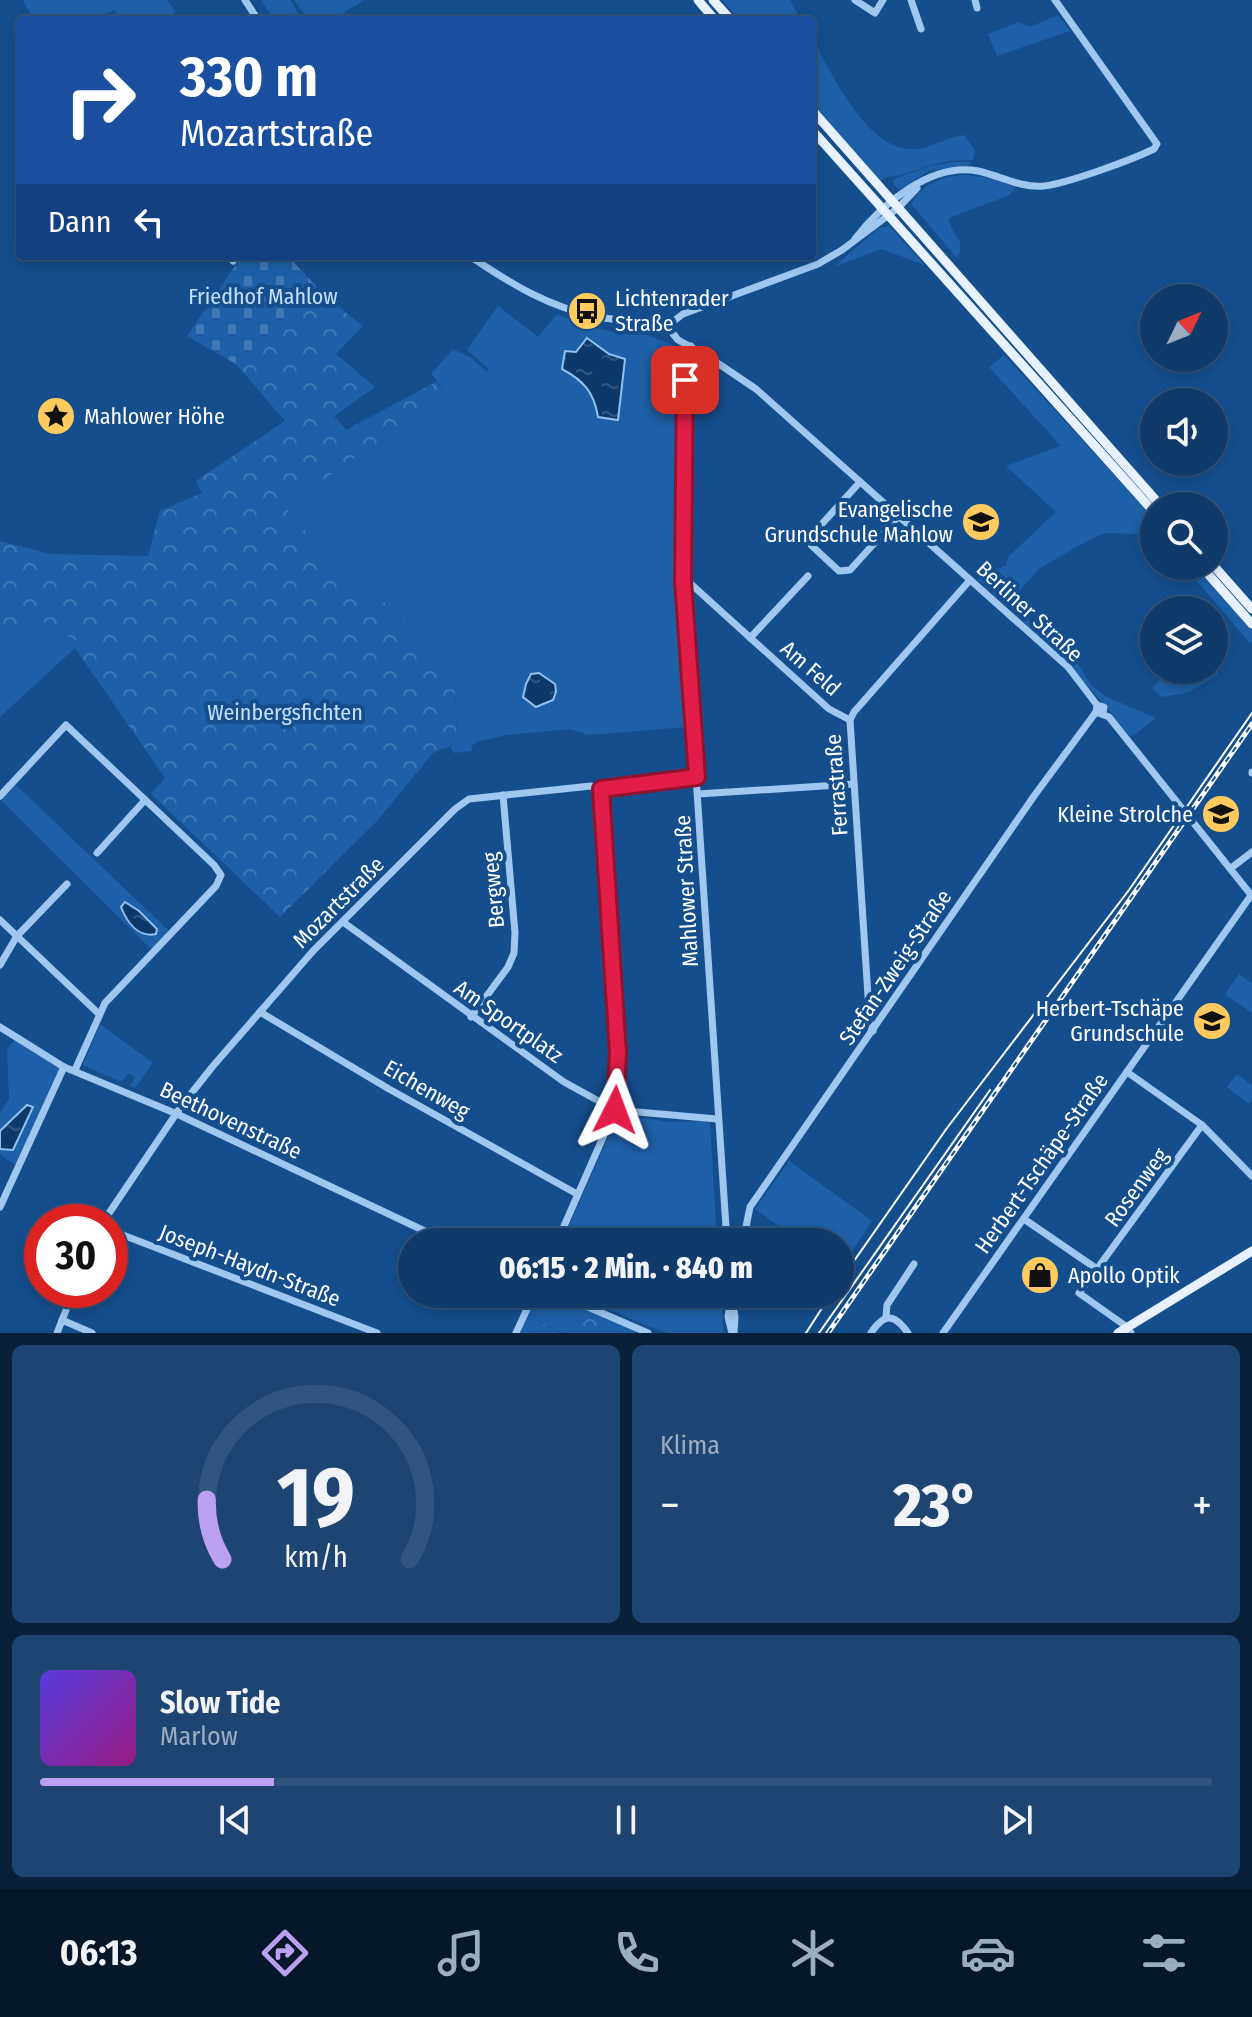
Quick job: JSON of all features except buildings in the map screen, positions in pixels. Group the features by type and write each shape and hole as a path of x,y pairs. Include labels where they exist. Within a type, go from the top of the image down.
{"main road":[{"path":"698,0 712,16"},
{"path":"713,0 727,16"},
{"path":"816,115 1149,492"},
{"path":"816,134 1140,496"},
{"path":"1213,580 1252,624"},
{"path":"1226,580 1252,609"},
{"path":"1125,1331 1252,1251"}],"street":[{"path":"855,0 875,13 883,0"},
{"path":"911,0 921,29"},
{"path":"476,260 516,287 560,307 601,318 667,326 683,314 818,264 855,239 935,175 963,170 1021,185 1045,186 1154,149 1157,144 1055,0"},
{"name":"Berliner Straße","path":"667,326 674,336 756,389 1068,667 1099,710 1109,717 1252,895"},
{"name":"Mahlower Straße","path":"691,346 685,358 683,581 726,1228"},
{"path":"860,482 811,536 811,545 839,571 850,570 899,516"},
{"name":"Am Feld","path":"750,638 808,576"},
{"name":"Ferrastraße","path":"873,1031 870,1027 852,716 970,580"},
{"name":"Am Feld","path":"683,581 692,585 829,709 852,716"},
{"name":"Stefan-Zweig-Straße","path":"746,1228 750,1207 1028,805 1099,710"},
{"path":"0,796 66,725 221,875 216,886 108,999 75,1070"},
{"name":"Mozartstraße","path":"115,1204 213,1066 313,951 455,809 469,799 591,786 601,789 697,777"},
{"path":"698,794 854,784"},
{"path":"563,1228 615,1110 618,1053 601,789"},
{"name":"Bergweg","path":"471,1017 508,967 514,953 503,795"},
{"path":"97,853 145,800"},
{"path":"1231,868 1252,852"},
{"path":"0,965 17,936 67,884"},
{"name":"Herbert-Tschäpe-Straße","path":"943,1333 1252,895"},
{"path":"0,920 99,1014"},
{"name":"Am Sportplatz","path":"343,922 564,1082 615,1110 717,1119"},
{"name":"Eichenweg","path":"260,1012 389,1089 577,1194"},
{"name":"Beethovenstraße","path":"0,1027 64,1067 177,1114 418,1228"},
{"path":"0,1207 64,1067"},
{"path":"1127,1072 1202,1125 1252,1176"},
{"name":"Rosenweg","path":"1125,1331 1079,1293 1202,1125"},
{"path":"1024,1219 1097,1269"},
{"name":"Joseph-Haydn-Straße","path":"128,1237 377,1333"},
{"path":"886,1317 887,1305 914,1264"},
{"path":"57,1333 67,1308"},
{"path":"516,1333 528,1308"},
{"path":"590,1308 648,1333"},
{"path":"729,1308 728,1317 733,1333"},
{"path":"871,1333 886,1317 893,1319 908,1333"},
{"path":"62,1320 92,1333"}],"green space":[{"path":"23,0 167,0 175,12 170,16 119,16 114,10 101,16 32,16"},
{"path":"261,0 290,0 300,16 271,16"},
{"path":"294,0 364,0 338,16 306,16"},
{"path":"722,0 790,0 799,16 736,16"},
{"path":"1058,15 1070,31 997,56 988,34 1018,22 1030,27"},
{"path":"816,46 864,122 893,145 916,149 964,135 975,150 973,160 937,163 880,181 816,108"},
{"path":"971,162 968,166 929,171 899,190 893,183 894,179 927,167"},
{"path":"966,175 990,178 1015,187 1010,195 949,218 961,246 957,258 911,204 921,191 934,182"},
{"path":"889,226 925,265 881,249 834,267 879,228"},
{"name":"Friedhof Mahlow","path":"239,260 292,260 324,295 236,364 187,336"},
{"name":"Weinbergsfichten","path":"324,295 363,326 336,354 375,387 334,416 346,430 436,382 452,398 340,468 285,507 364,600 374,592 420,640 455,688 457,735 450,746 433,753 376,822 280,917 151,794 165,778 75,648 77,641 43,622 0,626 0,541 50,554 148,556 160,511 202,493 196,481 285,421 236,364"},
{"path":"498,306 538,337 557,314 583,325 622,334 644,334 677,347 678,369 683,370 681,509 675,511 674,580 687,727 588,735 571,729 506,735 476,742 471,747 472,751 454,753 450,746 457,735 455,688 420,640 375,593 365,601 284,506 451,398 431,374 453,349 470,357 487,372 489,369 467,350","holes":["587,339 609,354 595,399 582,380 562,369 565,351 576,352"]},
{"path":"1004,355 1140,503 1140,535 1104,533 1089,540 1040,568 1009,603 1075,659 1091,685 1105,696 1156,718 1133,736 1057,654 977,579 1006,565 1008,557 1056,512 1006,466 1061,446 989,367"},
{"path":"1196,580 1208,580 1222,596 1210,596"},
{"path":"1228,603 1252,630 1250,643 1228,617"},
{"path":"43,622 78,641 75,648 0,717 0,626"},
{"path":"1155,684 1202,684 1187,693 1162,697 1152,688"},
{"path":"16,785 171,933 153,951 1,800"},
{"path":"1239,974 1252,983 1252,1013 1225,994"},
{"path":"100,1024 153,1063 135,1088 130,1086 135,1077 128,1073 122,1082 83,1065"},
{"path":"15,1040 62,1069 16,1166 0,1154 0,1149 6,1151 27,1105 0,1131 0,1113 9,1099 7,1050"},
{"path":"1237,1074 1252,1085 1249,1104 1227,1087"},
{"path":"618,1114 670,1122 710,1121 716,1228 568,1228"},
{"path":"789,1161 872,1221 854,1248 854,1228 781,1228 755,1209"},
{"path":"532,1308 547,1308 540,1322 561,1333 520,1333"},
{"path":"547,1308 575,1308 562,1333 540,1322"},
{"path":"575,1308 586,1308 636,1330 634,1333 562,1333"},
{"path":"607,1308 722,1308 723,1333 668,1333"}],"water":[{"path":"587,338 609,354 625,359 618,420 598,417 587,388 562,369 565,351 576,352"},
{"path":"539,673 555,684 556,692 553,700 536,707 523,697 531,674"},
{"path":"125,902 157,929 156,934 144,934 134,928 121,907"},
{"path":"27,1105 33,1107 13,1150 0,1149 0,1131"}],"tram line":[{"path":"854,1261 947,1128 1129,890 1252,713"},
{"path":"819,1333 990,1090"},
{"path":"806,1333 822,1308"}],"railway":[{"path":"828,1333 1252,724"}],"place":[{"name":"Lichtenrader Straße","path":"587,311"},
{"name":"Mahlower Höhe","path":"56,416"},
{"name":"Evangelische Grundschule Mahlow","path":"981,522"},
{"name":"Kleine Strolche","path":"1221,814"},
{"name":"Herbert-Tschäpe Grundschule","path":"1212,1021"},
{"name":"Apollo Optik","path":"1040,1275"}],"route":[{"path":"615,1110 618,1053 601,789 697,777 683,581 685,380"}]}
